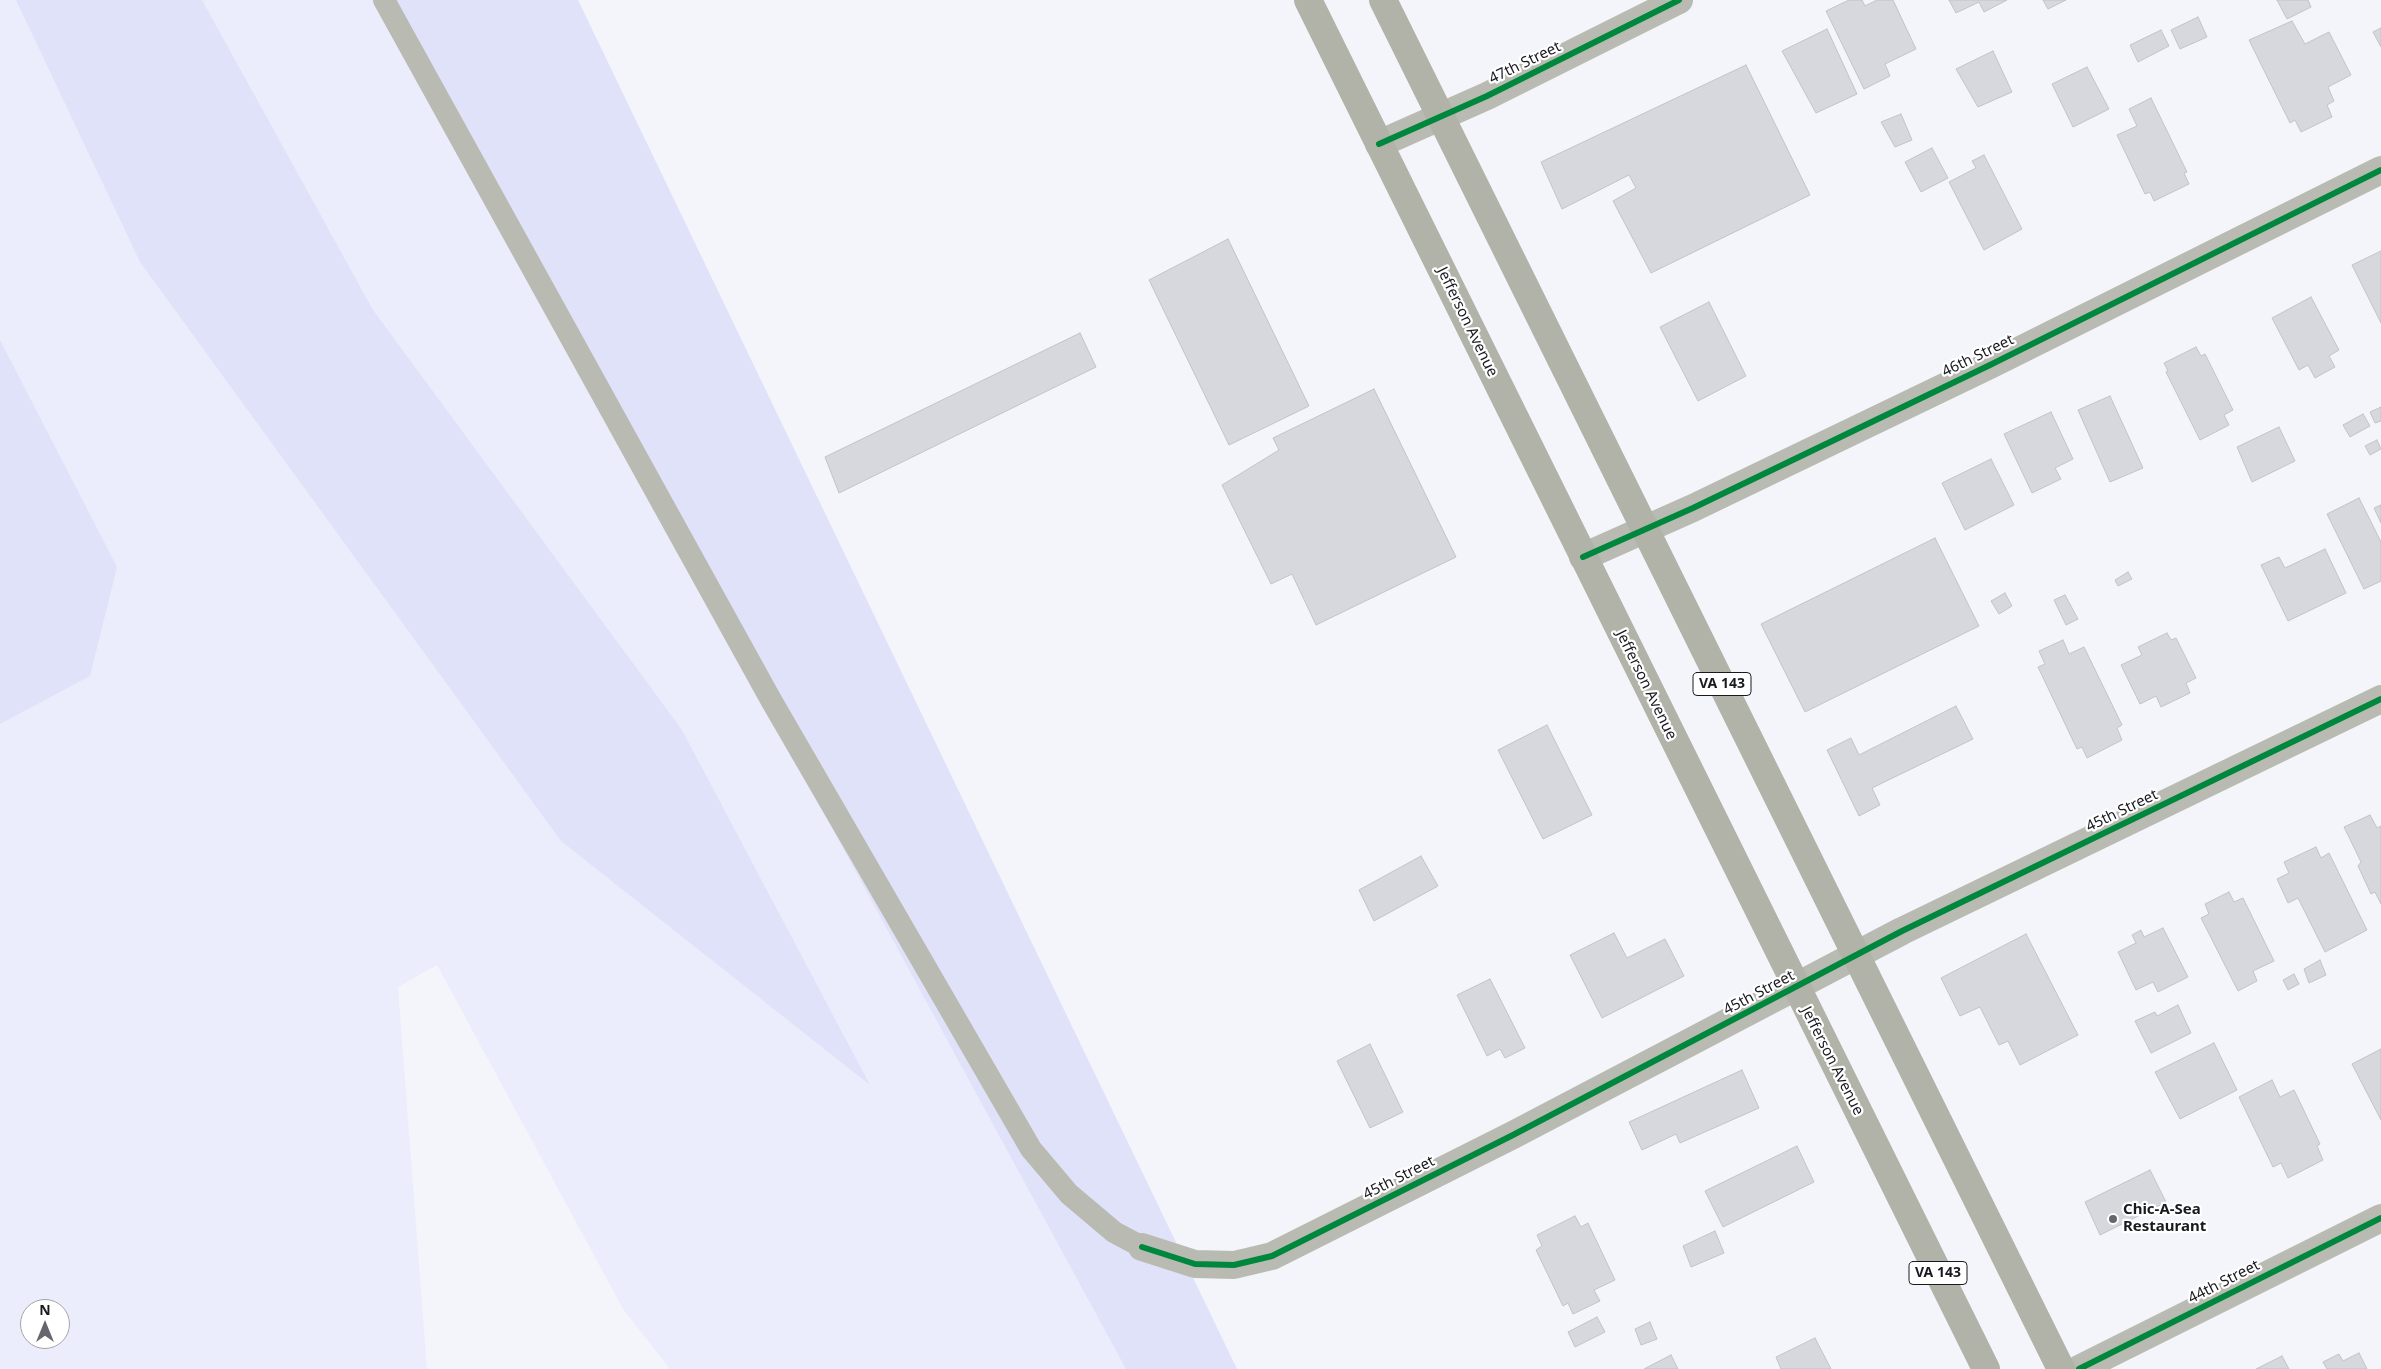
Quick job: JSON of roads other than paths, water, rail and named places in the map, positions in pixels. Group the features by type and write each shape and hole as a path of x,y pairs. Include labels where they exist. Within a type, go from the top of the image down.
{"main road":[{"name":"Jefferson Avenue","path":"1308,0 1986,1369"},
{"name":"VA 143","path":"1383,0 2061,1369"}],"street":[{"name":"47th Street","path":"1378,144 1508,86 1680,0"},
{"name":"46th Street","path":"1583,557 1646,530 1990,365 2381,170"},
{"name":"45th Street","path":"1142,1247 1195,1264 1234,1264 1272,1256 1513,1135 1857,956 2381,699"},
{"name":"44th Street","path":"2079,1369 2381,1218"}],"lane":[{"path":"384,0 771,700 1031,1149 1069,1194 1114,1232 1142,1247"}],"place":[{"name":"Chic-A-Sea Restaurant","path":"2113,1219"}]}
